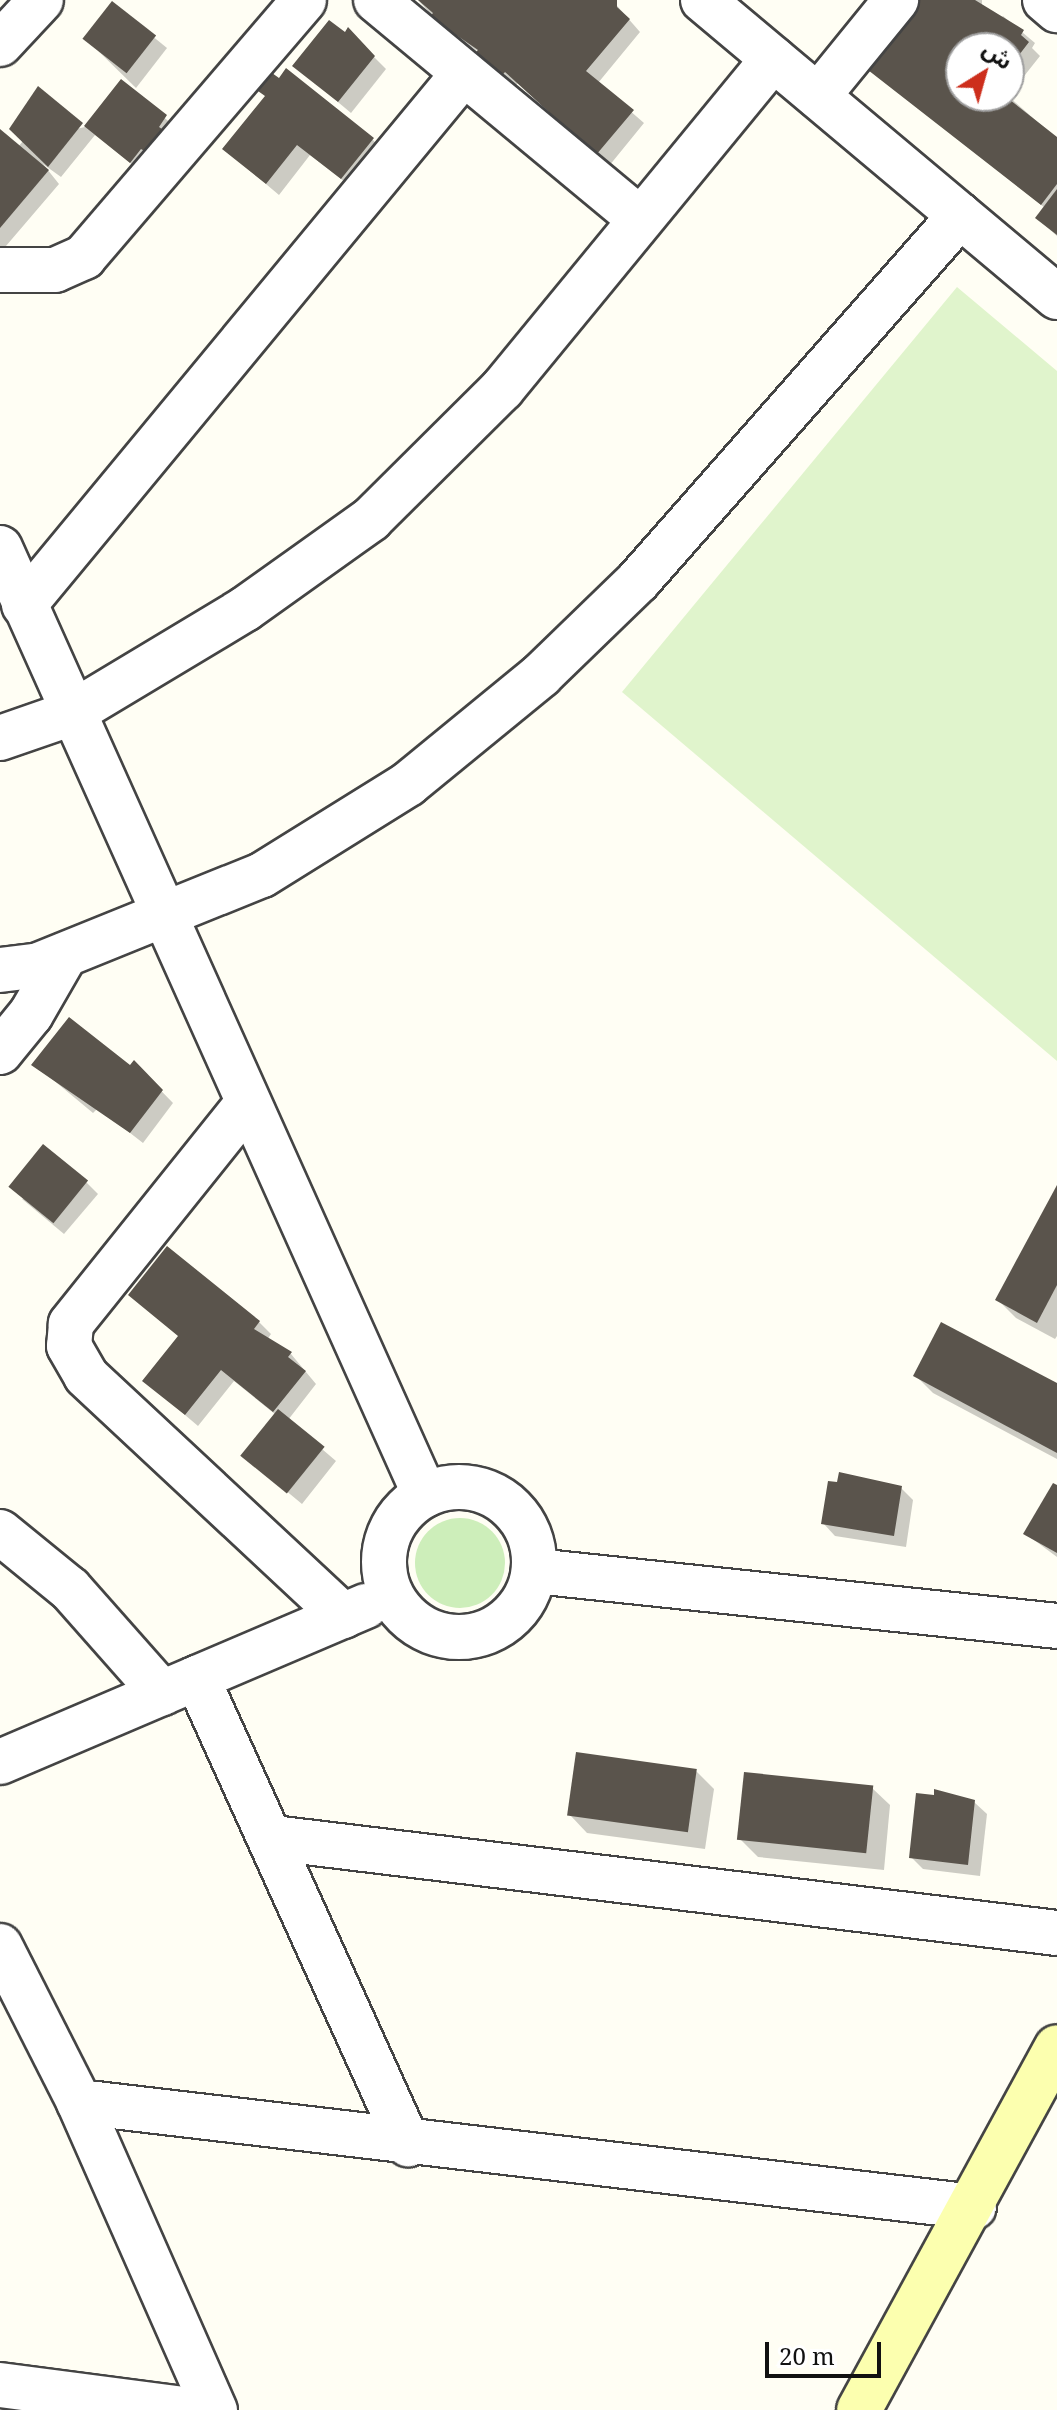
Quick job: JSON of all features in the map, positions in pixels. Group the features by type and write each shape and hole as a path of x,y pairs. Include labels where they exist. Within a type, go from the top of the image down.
{"street":[{"path":"0,44 41,0"},
{"path":"0,270 55,270 84,257 304,0"},
{"path":"376,0 640,219"},
{"path":"703,0 1057,297"},
{"path":"818,96 896,0"},
{"path":"1045,0 1057,10"},
{"path":"0,738 72,713 245,609 371,519 502,389 773,59"},
{"path":"24,605 464,73"},
{"path":"0,970 39,965 262,875 395,792 541,675 638,581 960,216"},
{"path":"0,548 425,1495"},
{"path":"0,1052 31,1014 65,955"},
{"path":"247,1104 71,1324 69,1346 86,1376 343,1616"},
{"path":"470,1487 511,1507 534,1547 535,1571 515,1614 473,1637 425,1630 391,1595 385,1550 392,1528 425,1495 470,1487"},
{"path":"0,1532 180,1686 273,1838 408,2144"},
{"path":"535,1571 1057,1626"},
{"path":"0,1762 391,1595"},
{"path":"273,1838 1057,1933"},
{"path":"0,1946 79,2102 215,2410"},
{"path":"866,2403 974,2207 1057,2047"},
{"path":"79,2102 408,2144 974,2207"},
{"path":"0,2385 189,2410"}],"green space":[{"path":"957,287 1057,371 1057,1061 622,692"},
{"path":"460,1518 477,1522 492,1531 501,1546 505,1563 501,1580 492,1595 477,1604 460,1608 443,1604 428,1595 419,1580 415,1563 419,1546 428,1531 443,1522"}],"building":[{"path":"418,0 617,0 617,7 630,19 586,71 634,110 596,155 505,72 498,80 474,54 478,50 430,17 433,13"},
{"path":"916,0 975,0 1024,30 945,32 945,112 1025,112 1057,137 1057,184 1041,205 859,63"},
{"path":"112,1 156,35 127,73 82,39"},
{"path":"329,20 345,32 348,27 375,56 338,102 292,66"},
{"path":"286,68 374,138 341,179 297,145 266,184 222,149 265,96 258,91 272,73 279,78"},
{"path":"121,79 167,115 159,127 165,131 148,153 141,149 130,163 84,126"},
{"path":"38,86 83,123 48,167 9,129"},
{"path":"0,129 49,170 0,228"},
{"path":"1057,189 1057,235 1035,218"},
{"path":"69,1017 130,1065 134,1060 163,1090 130,1133 31,1065"},
{"path":"43,1144 88,1181 53,1223 8,1187"},
{"path":"1057,1185 1057,1285 1037,1323 995,1300"},
{"path":"167,1246 260,1321 254,1329 292,1352 288,1357 306,1371 273,1412 221,1370 185,1415 142,1381 178,1336 128,1295"},
{"path":"941,1322 1057,1383 1057,1453 913,1376"},
{"path":"278,1409 325,1447 287,1493 240,1456"},
{"path":"839,1472 902,1486 894,1536 821,1524 828,1481 837,1482"},
{"path":"1053,1483 1057,1485 1057,1553 1023,1534"},
{"path":"576,1752 697,1769 688,1832 567,1815"},
{"path":"744,1772 873,1786 866,1853 737,1840"},
{"path":"934,1789 975,1800 968,1865 909,1858 916,1793 934,1795"}]}
